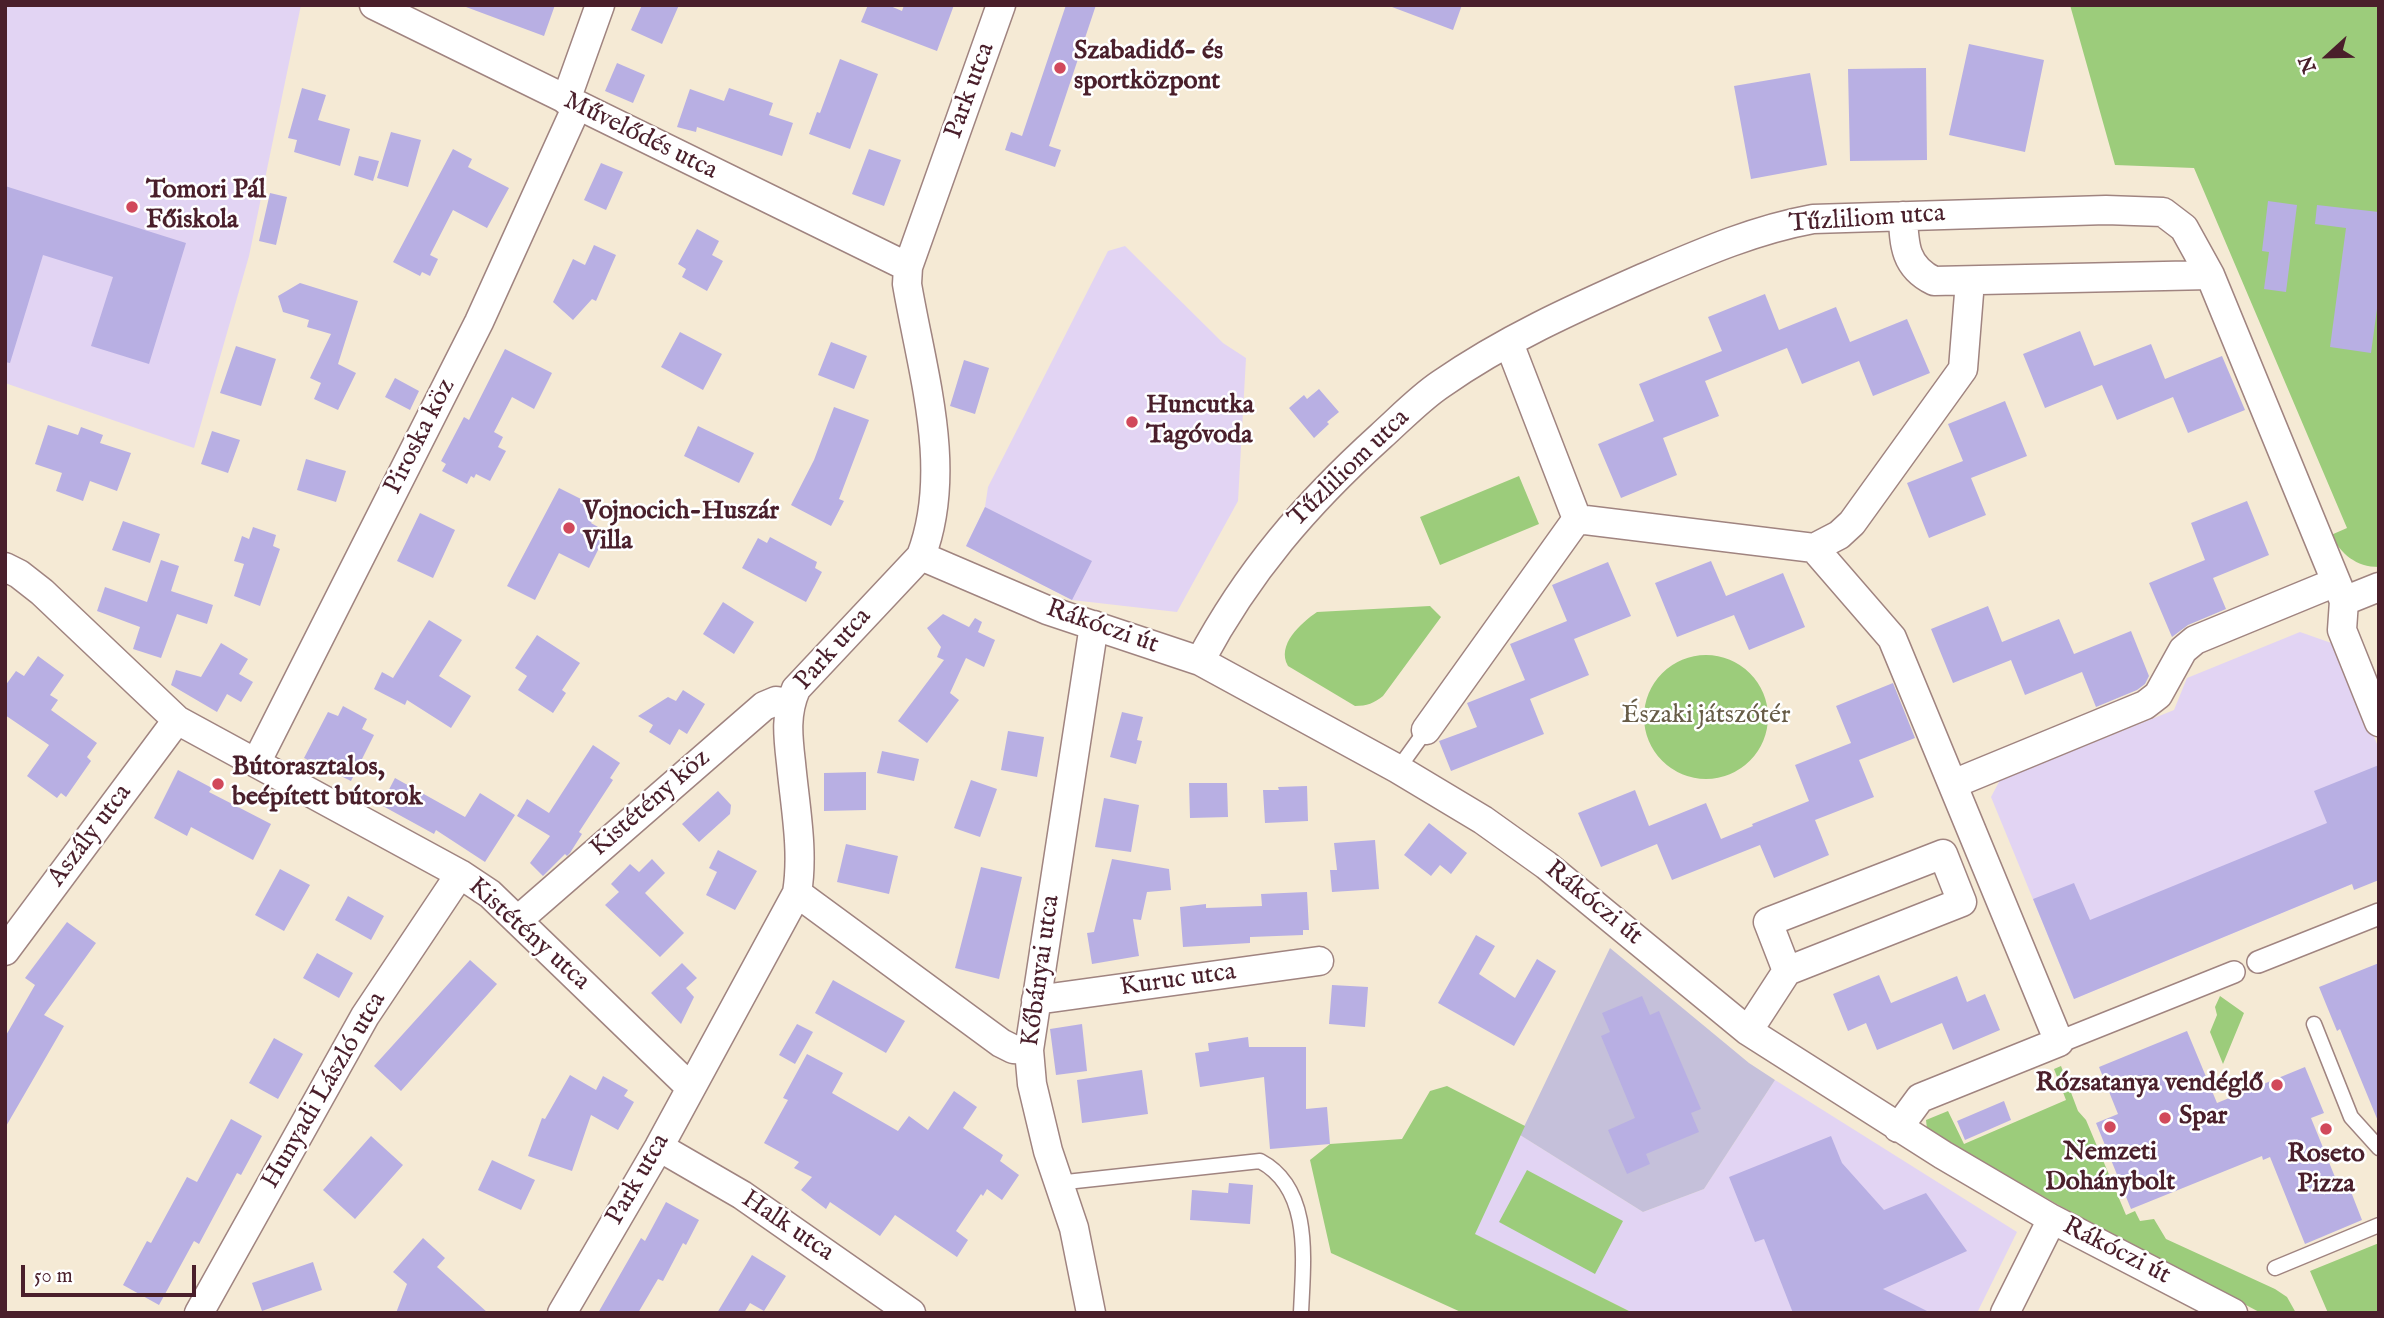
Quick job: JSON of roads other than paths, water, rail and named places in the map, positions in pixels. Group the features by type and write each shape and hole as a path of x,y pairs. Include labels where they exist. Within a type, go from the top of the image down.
{"street":[{"name":"Művelődés utca","path":"374,5 908,267"},
{"name":"Piroska köz","path":"256,763 480,322 571,103 600,5"},
{"name":"Park utca","path":"562,1313 659,1147 797,893 800,873 787,726 790,704 796,689 920,556 930,532 935,463 932,422 907,284 908,267 1001,5"},
{"name":"Tűzliliom utca","path":"1200,661 1228,609 1251,576 1312,501 1344,470 1439,385 1560,314 1756,232 1813,219 2106,210 2163,212 2184,228 2210,275 2340,591 2342,630 2379,722"},
{"path":"1903,216 1904,242 1911,261 1919,274 1934,281 2210,275"},
{"path":"1577,519 1814,548 1839,535 1852,523 1963,369 1970,281"},
{"path":"1509,343 1577,519"},
{"path":"1426,730 1577,519"},
{"path":"1814,548 1892,638 2059,1042"},
{"name":"Rákóczi út","path":"920,556 1047,610 1200,661 1398,769 1483,820 1546,865 1748,1031 1898,1128 2052,1219 2233,1313"},
{"name":"Kistétény utca","path":"5,567 42,592 177,720 460,874 490,894 691,1088"},
{"path":"1953,784 2145,705 2158,695 2183,649 2195,640 2340,591 2379,587"},
{"name":"Kőbányai utca","path":"1091,1313 1074,1228 1057,1183 1032,1084 1029,1050 1094,625"},
{"name":"Kistétény köz","path":"518,919 764,706 776,701 790,704"},
{"name":"Aszály utca","path":"5,951 177,720"},
{"path":"1787,971 1769,922 1976,841"},
{"path":"1748,1031 1787,971 1962,902 1943,854"},
{"name":"Hunyadi László utca","path":"199,1313 365,1016 460,874"},
{"path":"797,893 1000,1043 1013,1049 1029,1050"},
{"path":"2258,962 2379,914"},
{"name":"Kuruc utca","path":"1036,1000 1319,961"},
{"path":"1898,1128 1920,1098 2234,972"},
{"name":"Halk utca","path":"659,1147 753,1203 911,1313"},
{"path":"2005,1313 2052,1219"}],"lane":[{"path":"1398,769 1426,730"},
{"path":"2314,1024 2351,1116 2379,1148"},
{"path":"1057,1183 1260,1161 1273,1168 1294,1200 1302,1232 1300,1313"},
{"path":"2274,1268 2379,1225"}],"place":[{"name":"Szabadidő- és sportközpont","path":"1060,68"},
{"name":"Tomori Pál Főiskola","path":"132,207"},
{"name":"Huncutka Tagóvoda","path":"1132,422"},
{"name":"Vojnocich-Huszár Villa","path":"569,528"},
{"name":"Bútorasztalos, beépített bútorok","path":"218,784"},
{"name":"Rózsatanya vendéglő","path":"2277,1085"},
{"name":"Spar","path":"2165,1118"},
{"name":"Nemzeti Dohánybolt","path":"2110,1127"},
{"name":"Roseto Pizza","path":"2326,1129"}],"park label":[{"name":"Északi játszótér","path":"1706,717"}]}
